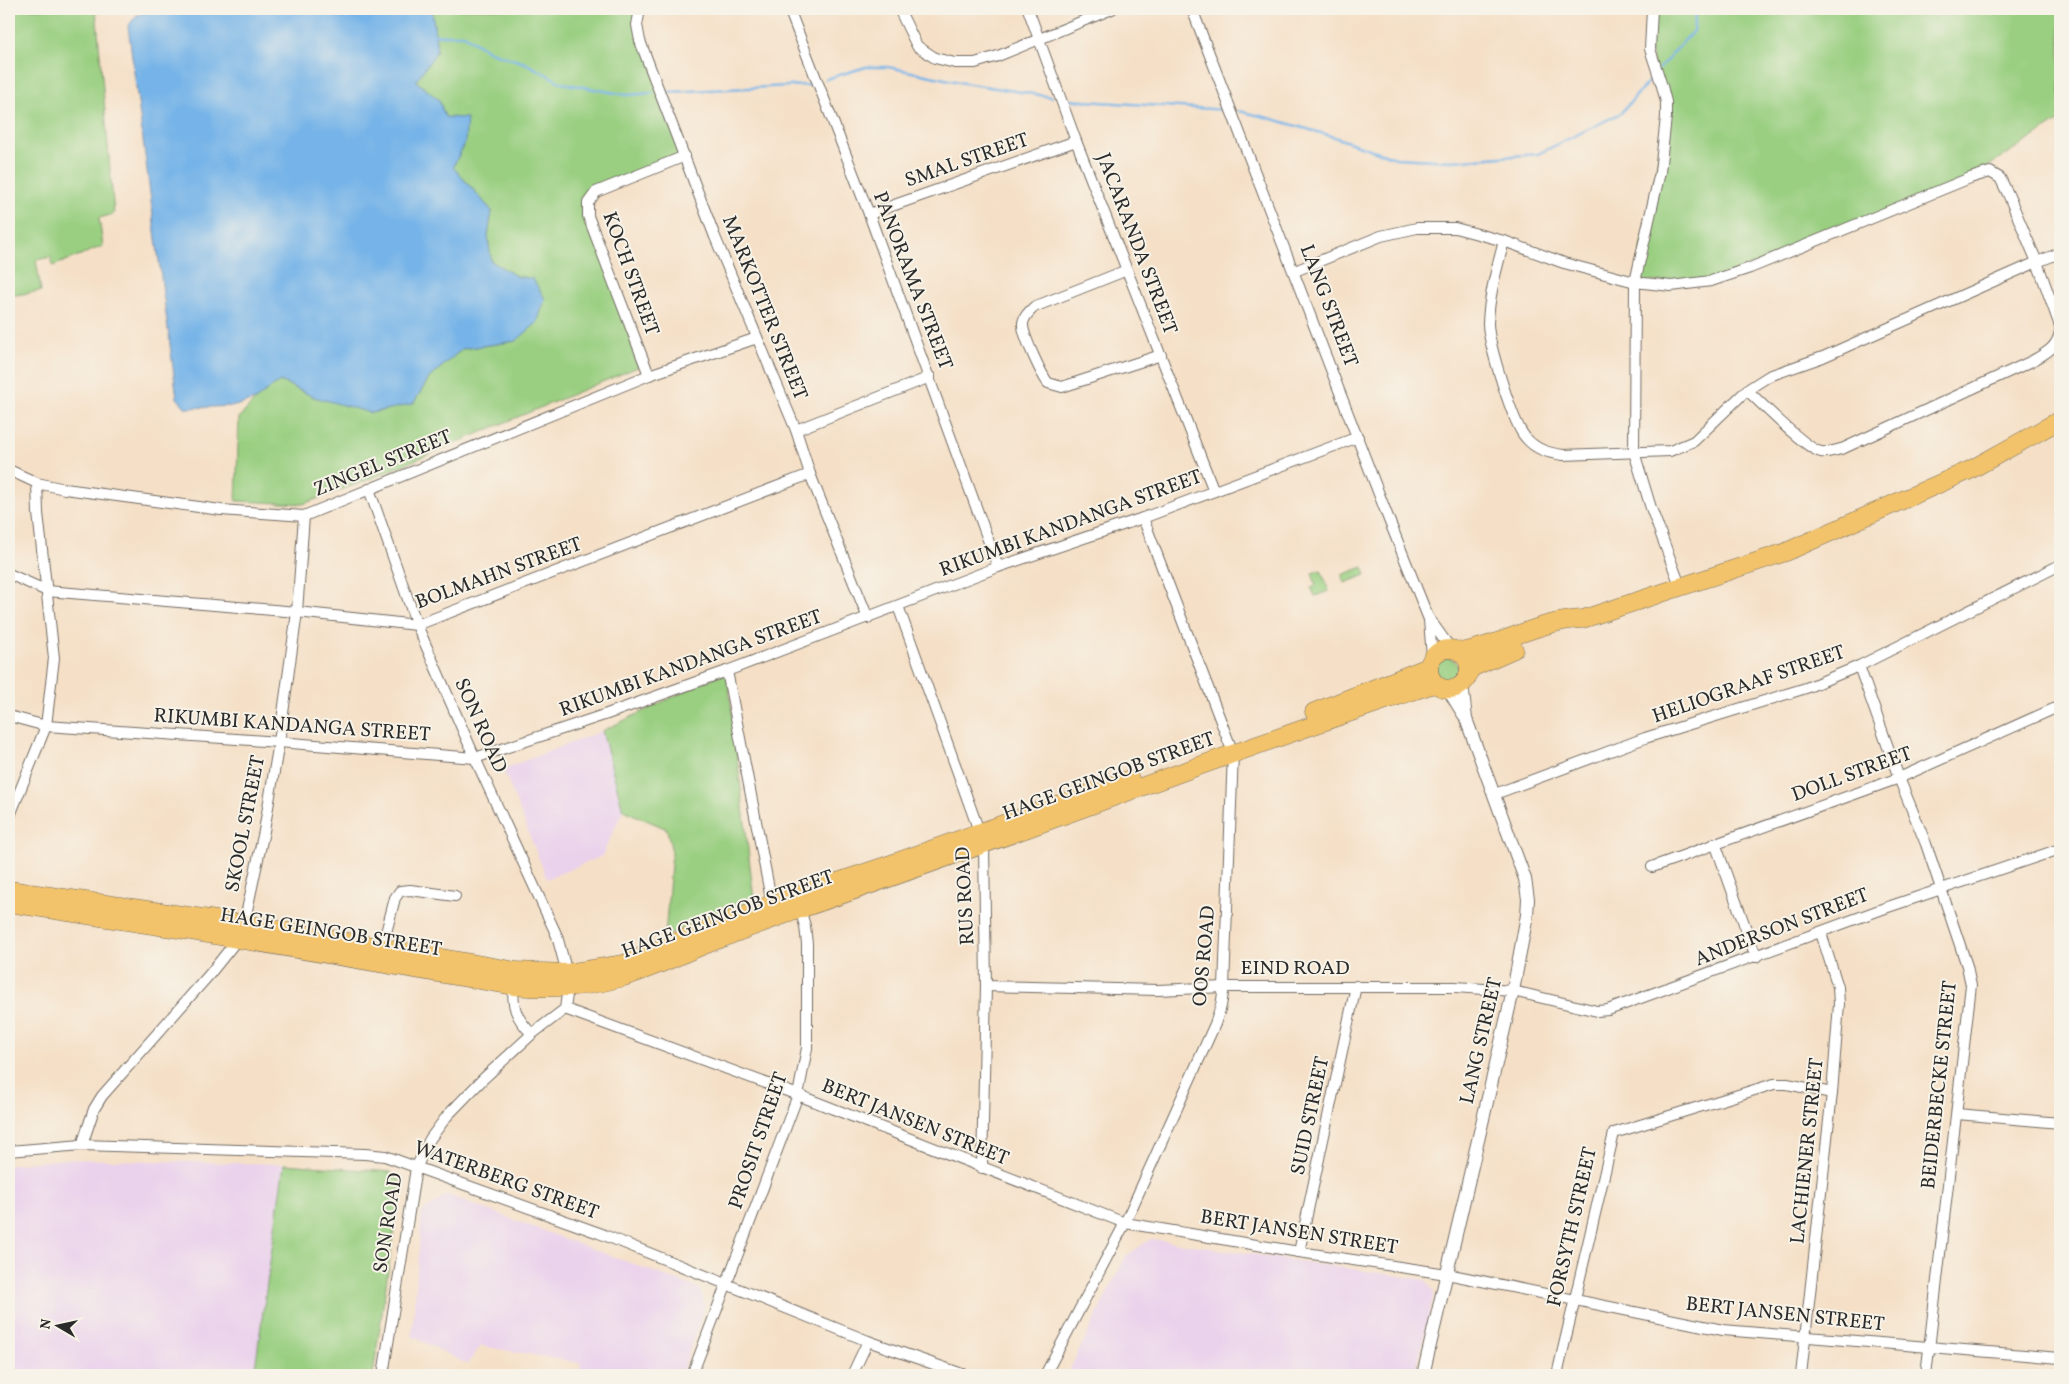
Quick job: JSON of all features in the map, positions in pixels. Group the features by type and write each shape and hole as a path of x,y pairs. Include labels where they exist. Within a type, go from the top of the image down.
{"highway":[{"path":"1446,675 1564,631 1583,619 1786,552 1970,470 2060,420"},
{"name":"HAGE GEINGOB STREET","path":"9,890 180,922 515,979 567,980 592,984 638,973 712,942 982,839 1231,748 1446,675 1442,650 1457,651 1490,646 1556,622 1583,619"},
{"path":"1446,675 1468,662 1457,651"},
{"name":"HAGE GEINGOB STREET","path":"567,980 624,964 772,904 982,839"},
{"name":"HAGE GEINGOB STREET","path":"9,903 180,922"},
{"name":"HAGE GEINGOB STREET","path":"240,932 382,948 472,971"}],"street":[{"name":"MARKOTTER STREET","path":"640,9 637,25 640,41 715,237 796,430 810,474 868,618"},
{"name":"PANORAMA STREET","path":"788,9 869,214 998,567"},
{"path":"899,9 917,46 935,58 955,63 975,63 998,56 1112,9"},
{"name":"JACARANDA STREET","path":"1028,9 1076,141 1214,490"},
{"name":"LANG STREET","path":"1192,9 1428,617 1446,675 1466,719 1528,887 1528,915 1513,991 1423,1375"},
{"path":"1652,9 1650,49 1666,102 1666,117 1660,172 1635,282 1634,452 1651,508 1681,588"},
{"name":"SMAL STREET","path":"869,214 1076,141"},
{"name":"KOCH STREET","path":"649,375 588,216 588,204 596,192 685,156"},
{"path":"1295,271 1381,236 1416,228 1455,228 1504,241 1564,263 1635,282 1671,286 1711,281 1750,268 1970,178 1990,172 2000,178 2037,262 2060,326"},
{"path":"1504,241 1493,284 1488,326 1501,377 1517,426 1526,438 1536,448 1563,455 1670,451 1694,441 1747,390 1769,376 1823,357 2060,253"},
{"path":"1127,270 1034,307 1025,316 1022,325 1042,374 1048,383 1062,387 1161,355"},
{"path":"1747,390 1807,445 1819,452 1830,452 1844,448 2032,361 2048,352 2059,340 2060,331"},
{"name":"ZINGEL STREET","path":"9,470 37,483 65,489 221,510 304,516 649,375 757,338"},
{"path":"796,430 930,377"},
{"name":"RIKUMBI KANDANGA STREET","path":"9,716 46,726 475,758 727,672 998,567 1143,518 1358,437"},
{"name":"BOLMAHN STREET","path":"9,574 48,592 297,612 417,624 810,474"},
{"path":"9,818 46,726 54,658 38,513 37,483"},
{"name":"SON ROAD","path":"369,489 417,624 475,758 557,936 567,980 565,1009 532,1034 483,1079 447,1116 430,1139 416,1168 383,1375"},
{"name":"SKOOL STREET","path":"82,1145 94,1109 102,1096 210,975 240,932 264,831 279,742 297,612 304,516"},
{"name":"OOS ROAD","path":"1045,1375 1125,1223 1215,1024 1221,1006 1224,987 1231,748 1143,518"},
{"name":"HELIOGRAAF STREET","path":"1494,794 1645,738 1806,688 1859,666 2060,565"},
{"name":"RUS ROAD","path":"898,606 982,839 986,986 982,1168"},
{"name":"LANG STREET","path":"1428,617 1445,641 1457,651"},
{"name":"BEIDERBECKE STREET","path":"1859,666 1899,778 1926,844 1967,966 1971,985 1926,1375"},
{"path":"727,672 772,904"},
{"name":"DOLL STREET","path":"1652,867 1899,778 2060,706"},
{"path":"1715,843 1756,957"},
{"name":"ANDERSON STREET","path":"1513,991 1597,1011 1608,1010 1940,890 2060,850"},
{"path":"382,948 395,898 400,891 410,890 455,896"},
{"name":"PROSIT STREET","path":"692,1375 798,1095 807,1048 807,944 805,926 800,909"},
{"name":"LACHIENER STREET","path":"1801,1375 1832,1093 1838,1012 1838,986 1821,933"},
{"path":"515,979 515,1012 520,1021 532,1034"},
{"name":"EIND ROAD","path":"986,986 1158,990 1224,987 1356,986 1455,987 1513,991"},
{"name":"SUID STREET","path":"1299,1252 1356,986"},
{"name":"BERT JANSEN STREET","path":"565,1009 798,1095 1125,1223 1299,1252 1448,1274 1723,1330 2060,1358"},
{"name":"FORSYTH STREET","path":"1557,1375 1613,1137 1616,1131 1774,1084 1787,1084 1832,1093"},
{"path":"1957,1114 2060,1123"},
{"name":"WATERBERG STREET","path":"9,1151 82,1145 385,1156 599,1233 868,1341 966,1375"},
{"path":"852,1375 868,1341"}],"shaded area":[{"path":"602,731 623,810 602,856 547,879 503,769"},
{"path":"65,1159 284,1164 254,1375 9,1375 9,1165"},
{"path":"447,1195 700,1289 705,1305 681,1375 578,1375 581,1363 481,1346 467,1364 412,1336 422,1212"},
{"path":"1151,1239 1426,1280 1434,1293 1415,1375 1067,1375 1126,1256"}],"green space":[{"path":"9,9 96,9 114,214 99,218 103,246 53,266 51,257 36,260 41,291 9,296"},
{"path":"432,9 639,9 637,25 685,156 596,192 588,203 645,364 367,480 303,504 236,501 239,418 255,400 280,381 314,397 413,404 429,378 462,349 516,341 533,279 516,276 491,261 488,236 492,211 453,167 465,143 445,117 439,100 415,81 437,51"},
{"path":"1652,9 2060,9 2060,120 1970,178 1711,281 1635,282 1666,117 1650,49"},
{"path":"1363,567 1366,575 1345,583 1342,575"},
{"path":"1321,570 1329,591 1315,596 1311,587 1316,585 1312,573"},
{"path":"1447,658 1457,665 1458,669 1451,679 1447,680 1437,673 1436,669 1443,659"},
{"path":"727,671 754,900 665,936 672,853 667,829 623,810 602,731"},
{"path":"284,1164 391,1172 401,1182 373,1375 254,1375"}],"water":[{"path":"156,9 432,9 437,51 416,81 439,100 445,117 467,118 465,143 453,167 492,211 488,236 491,261 516,276 533,279 545,299 537,323 516,341 462,349 429,378 413,404 371,413 314,397 280,381 255,400 235,406 186,408 177,398 128,26 137,15"}],"waterway":[{"path":"1659,69 1693,31 1696,9"},
{"path":"435,35 464,35 490,52 525,63 562,83 626,95 653,93"},
{"path":"826,79 866,67 888,67 964,83 1052,97"},
{"path":"1239,111 1328,135 1396,158 1452,161 1538,154 1621,113 1656,73"},
{"path":"669,92 809,85"},
{"path":"1068,100 1227,110"}]}
